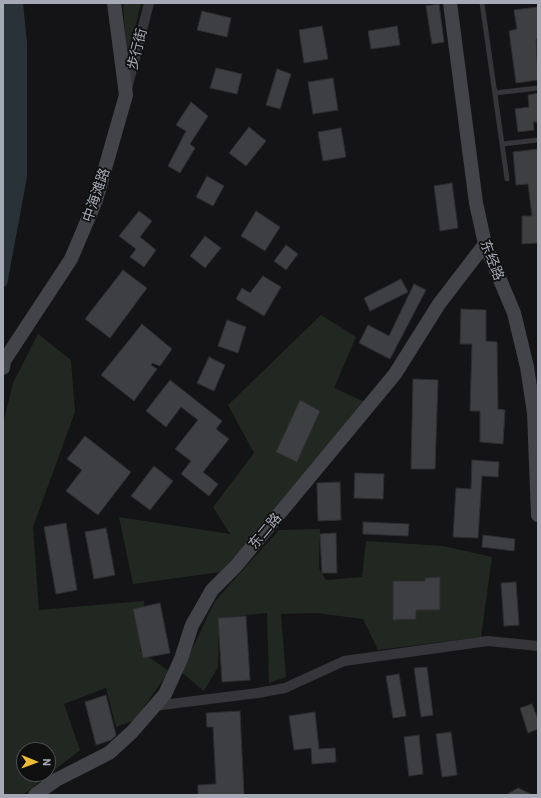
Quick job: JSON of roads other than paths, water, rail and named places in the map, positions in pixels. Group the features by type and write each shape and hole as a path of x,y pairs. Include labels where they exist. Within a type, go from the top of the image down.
{"main road":[{"name":"中海滩路","path":"3,368 4,361 72,259 96,200 126,95 114,3"},
{"name":"东经路","path":"450,3 476,203 485,244 514,313 527,367 534,413 538,515"},
{"name":"东二路","path":"35,795 56,780 109,753 132,732 165,694 181,659 192,625 212,590 236,566 395,374 440,304 485,244"}],"street":[{"name":"步行街","path":"126,95 149,3"},
{"path":"154,706 223,696 258,693 285,688 344,661 488,642 538,646"}],"lane":[{"path":"482,3 507,179"},
{"path":"495,93 538,88"},
{"path":"502,144 538,140"}]}
